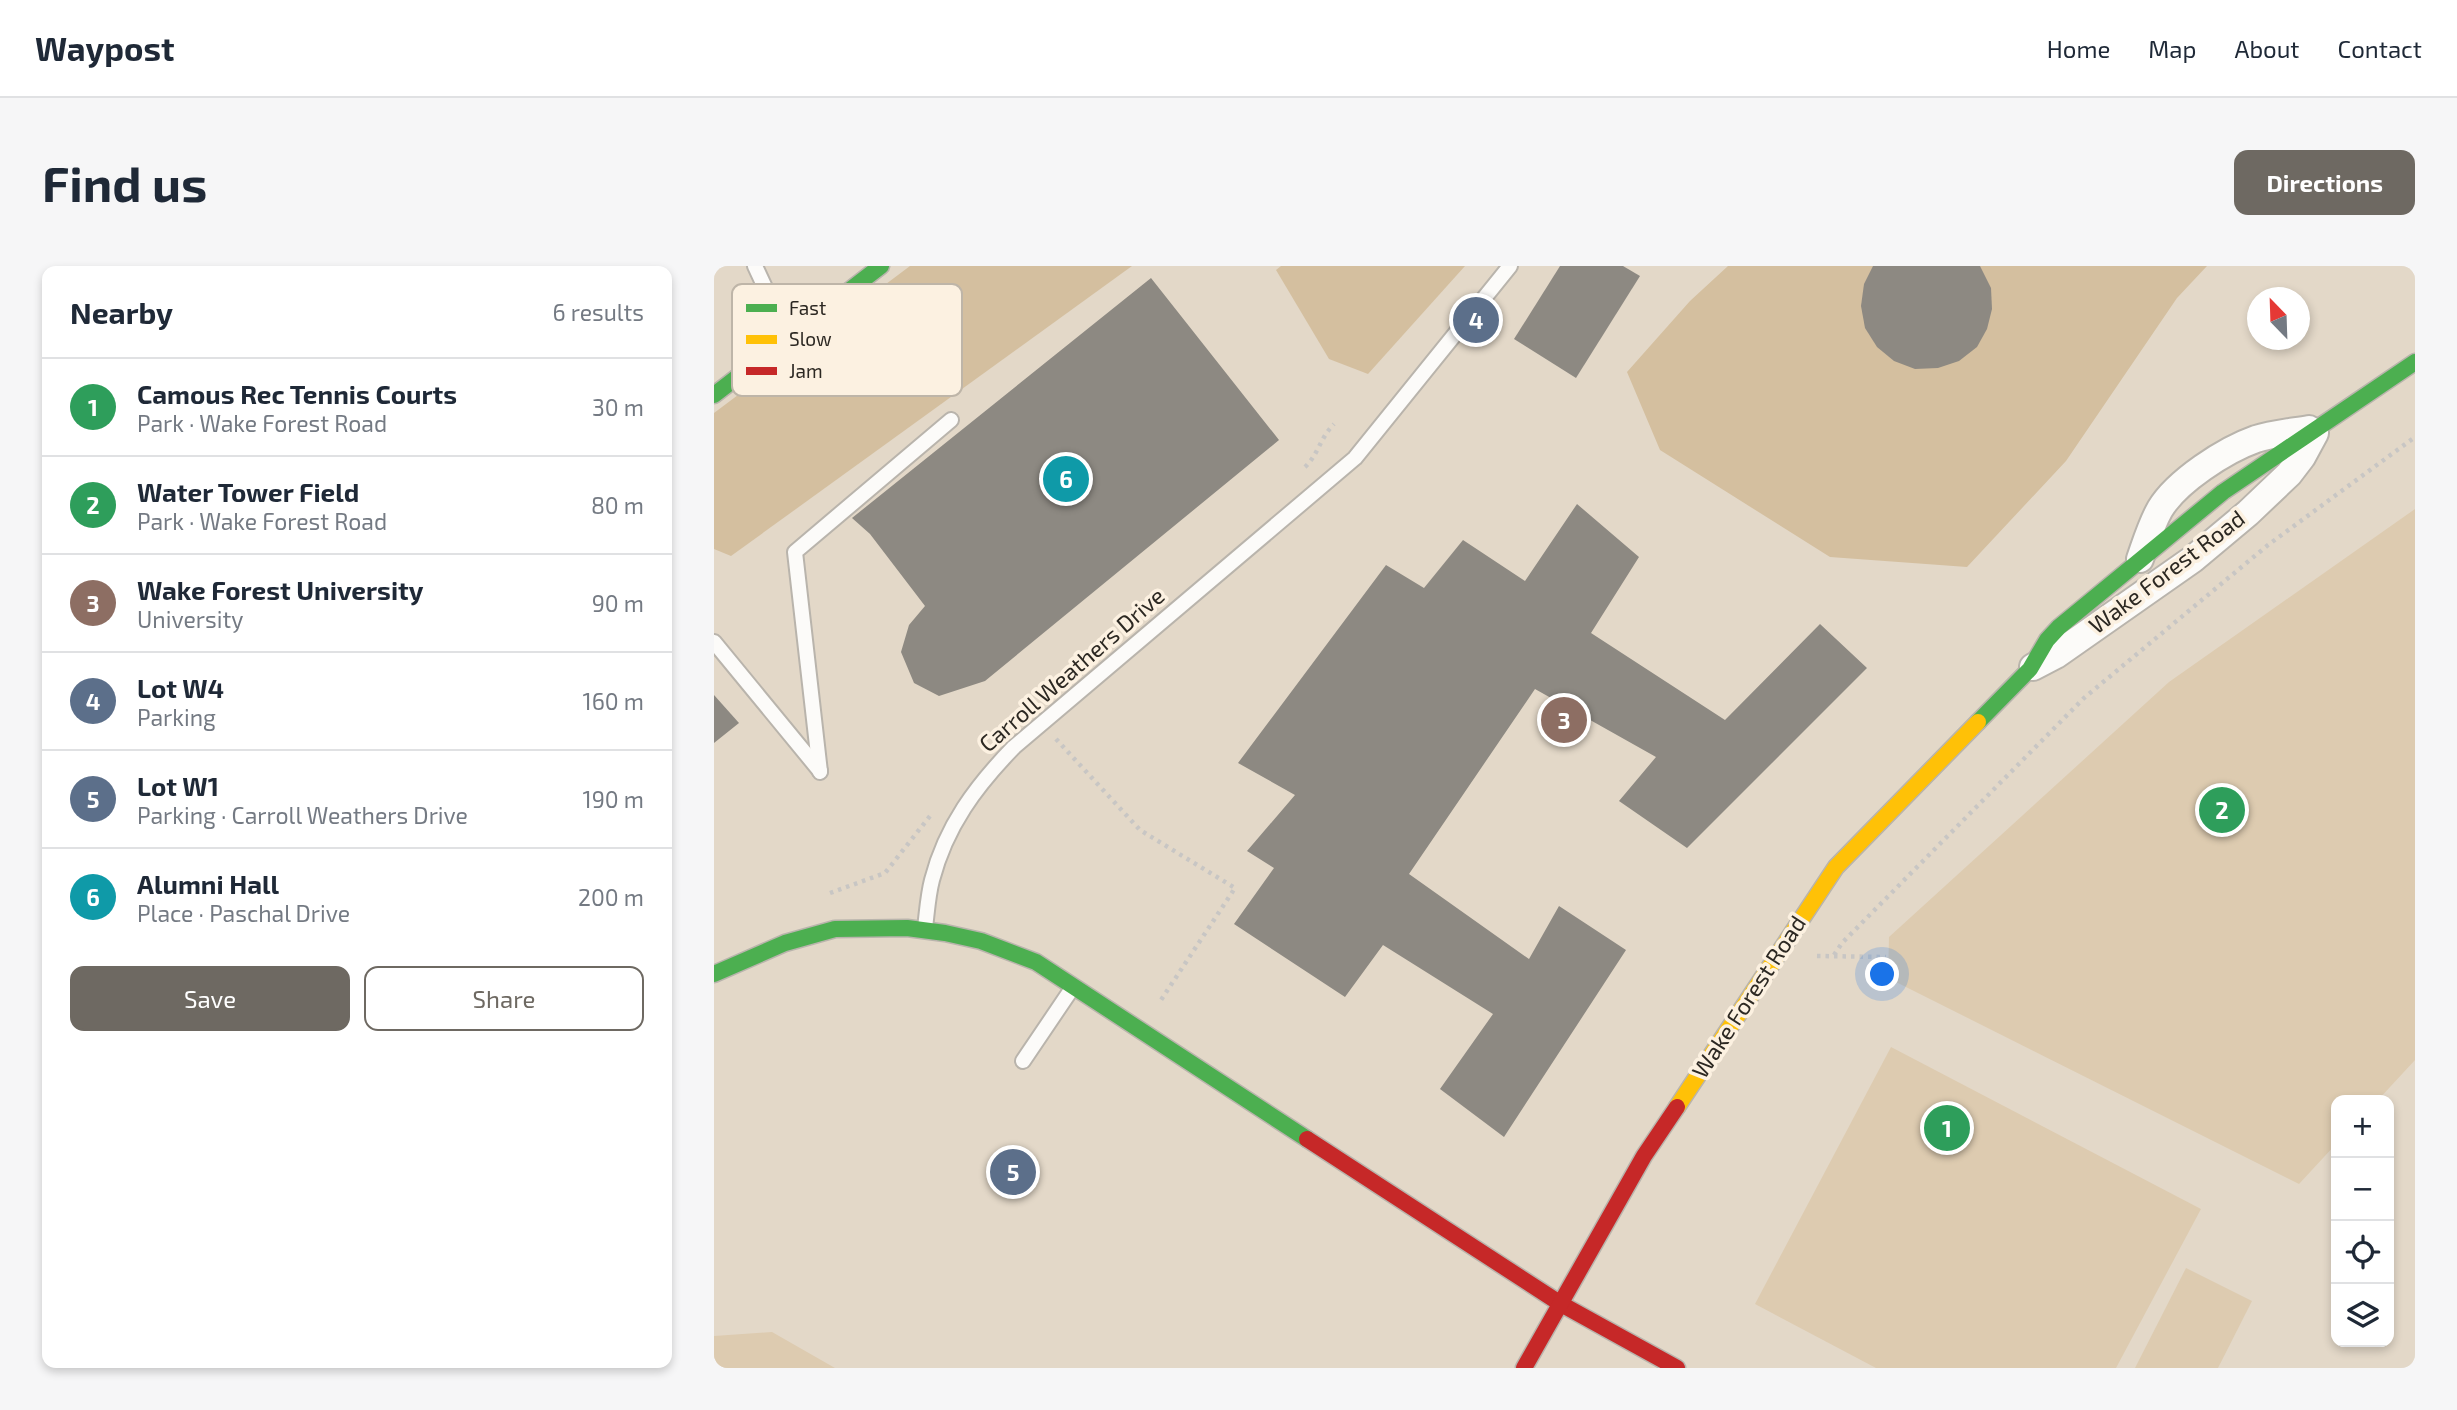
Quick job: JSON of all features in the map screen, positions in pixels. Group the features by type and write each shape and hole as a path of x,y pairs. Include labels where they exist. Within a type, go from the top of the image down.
{"street":[{"path":"853,284 871,269"},
{"name":"Wake Forest Road","path":"1524,1368 1644,1156 1836,867 2030,669 2047,640 2059,627 2140,559 2151,526 2162,506 2176,491 2207,466 2236,448 2258,439 2318,428 2415,362"},
{"path":"714,395 732,381"},
{"name":"Wake Forest Road","path":"2030,669 2056,655 2193,559 2289,474 2318,428"},
{"path":"714,974 792,940 831,930 871,927 925,928 961,934 1002,946 1036,962 1561,1304 1677,1368"}],"lane":[{"path":"755,266 763,284"},
{"name":"Carroll Weathers Drive","path":"925,928 931,881 944,841 962,808 984,777 1014,747 1355,458 1510,266"},
{"path":"714,642 820,772 795,552 951,420"},
{"path":"1023,1061 1073,987"}],"path":[{"path":"1834,956 1842,943 2084,698 2268,545 2415,438"},
{"path":"1050,732 1140,830 1235,888 1157,1007"}],"shaded area":[{"path":"714,266 2415,266 2415,1368 714,1368"},
{"path":"910,266 1132,266 962,389 962,284 886,284"},
{"path":"1281,266 1465,266 1368,374 1329,359 1276,270"},
{"path":"1728,266 2207,266 2177,298 2066,461 1967,567 1830,557 1660,450 1627,372 1690,301"},
{"path":"737,396 952,396 731,556 714,549 714,413"},
{"path":"2415,509 2415,1060 2383,1095 2331,1095 2331,1149 2299,1184 1888,978 1889,937 2169,682"},
{"path":"1891,1047 2201,1209 2116,1368 1876,1368 1755,1304"},
{"path":"2186,1268 2252,1301 2218,1368 2135,1368"},
{"path":"772,1332 835,1368 714,1368 714,1336"}],"building":[{"path":"1560,266 1623,266 1640,276 1576,378 1514,339"},
{"path":"1873,266 1980,266 1991,288 1992,309 1987,329 1977,347 1959,361 1938,368 1915,369 1894,361 1877,347 1865,328 1861,306 1864,284"},
{"path":"1151,278 1279,440 985,681 939,696 914,683 901,652 909,625 925,606 870,534 852,518"},
{"path":"1577,504 1639,557 1591,633 1725,720 1820,624 1867,668 1687,848 1619,801 1656,757 1535,689 1409,874 1529,959 1559,906 1626,950 1504,1137 1440,1089 1493,1014 1383,945 1345,997 1234,924 1274,868 1247,851 1295,795 1238,763 1386,565 1424,588 1463,540 1525,581"},
{"path":"714,695 739,723 714,743"}],"traffic: fast":[{"path":"858,284 881,266"},
{"path":"1978,722 2030,669 2047,640 2059,627 2223,492 2415,362"},
{"path":"714,395 732,381"},
{"path":"714,974 785,943 835,929 907,928 981,941 1036,962 1307,1139"}],"traffic: slow":[{"path":"1677,1107 1836,867 1978,722"}],"traffic: jam":[{"path":"1524,1368 1644,1156 1677,1107"},
{"path":"1307,1139 1561,1304 1677,1368"}],"place":[{"name":"Lot W4","path":"1476,320"},
{"name":"Alumni Hall","path":"1066,479"},
{"name":"Wake Forest University","path":"1564,720"},
{"name":"Water Tower Field","path":"2222,810"},
{"name":"Camous Rec Tennis Courts","path":"1947,1128"},
{"name":"Lot W1","path":"1013,1172"}]}
